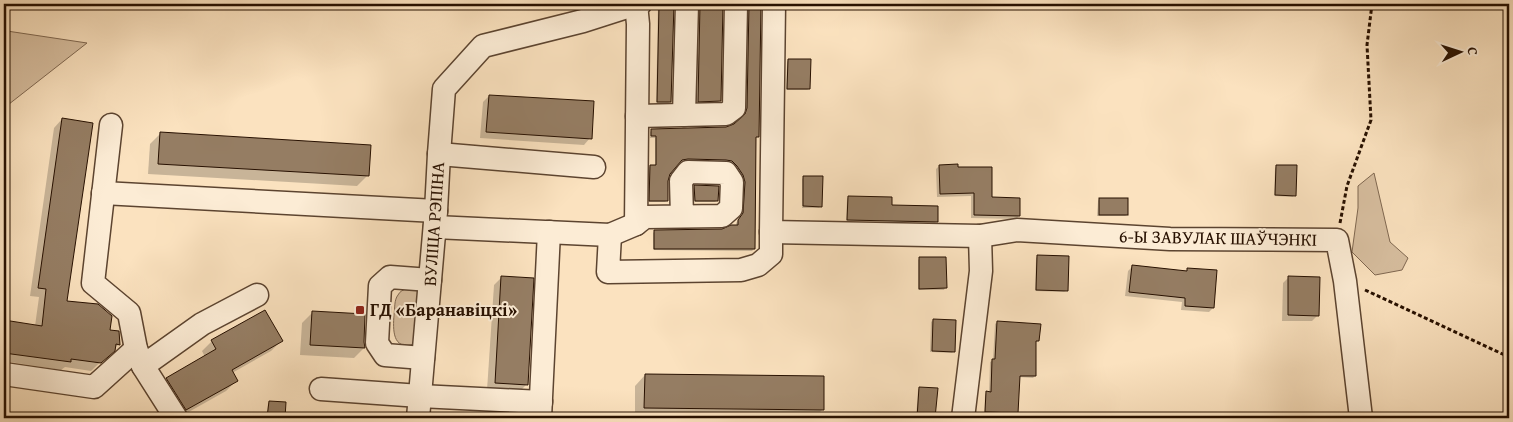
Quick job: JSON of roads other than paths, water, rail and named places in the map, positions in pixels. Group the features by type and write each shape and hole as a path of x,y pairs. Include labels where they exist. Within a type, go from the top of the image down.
{"street":[{"path":"584,12 637,4 636,224"},
{"path":"684,115 687,4"},
{"path":"637,116 726,114 734,108 736,4"},
{"path":"610,235 608,272 740,270 758,265 771,254 774,4"},
{"name":"ВУЛІЦА РЭПІНА","path":"419,407 436,219 444,89 484,46 584,12"},
{"path":"111,125 93,283 129,313 140,357 176,418"},
{"path":"439,154 594,167"},
{"path":"103,193 436,219 549,232 610,235 645,218 682,216"},
{"name":"6-Ы ЗАВУЛАК ШАЎЧЭНКІ","path":"770,232 980,236 1017,230 1170,239 1337,240 1345,281 1361,418"},
{"path":"321,389 419,407 540,410 549,232"},
{"path":"963,418 981,271 980,236"},
{"path":"423,358 386,355 376,343 380,286 390,277 430,280"},
{"path":"4,374 94,388 140,357 256,295"}],"place":[{"name":"ГД «Баранавіцкі»","path":"360,310"}]}
